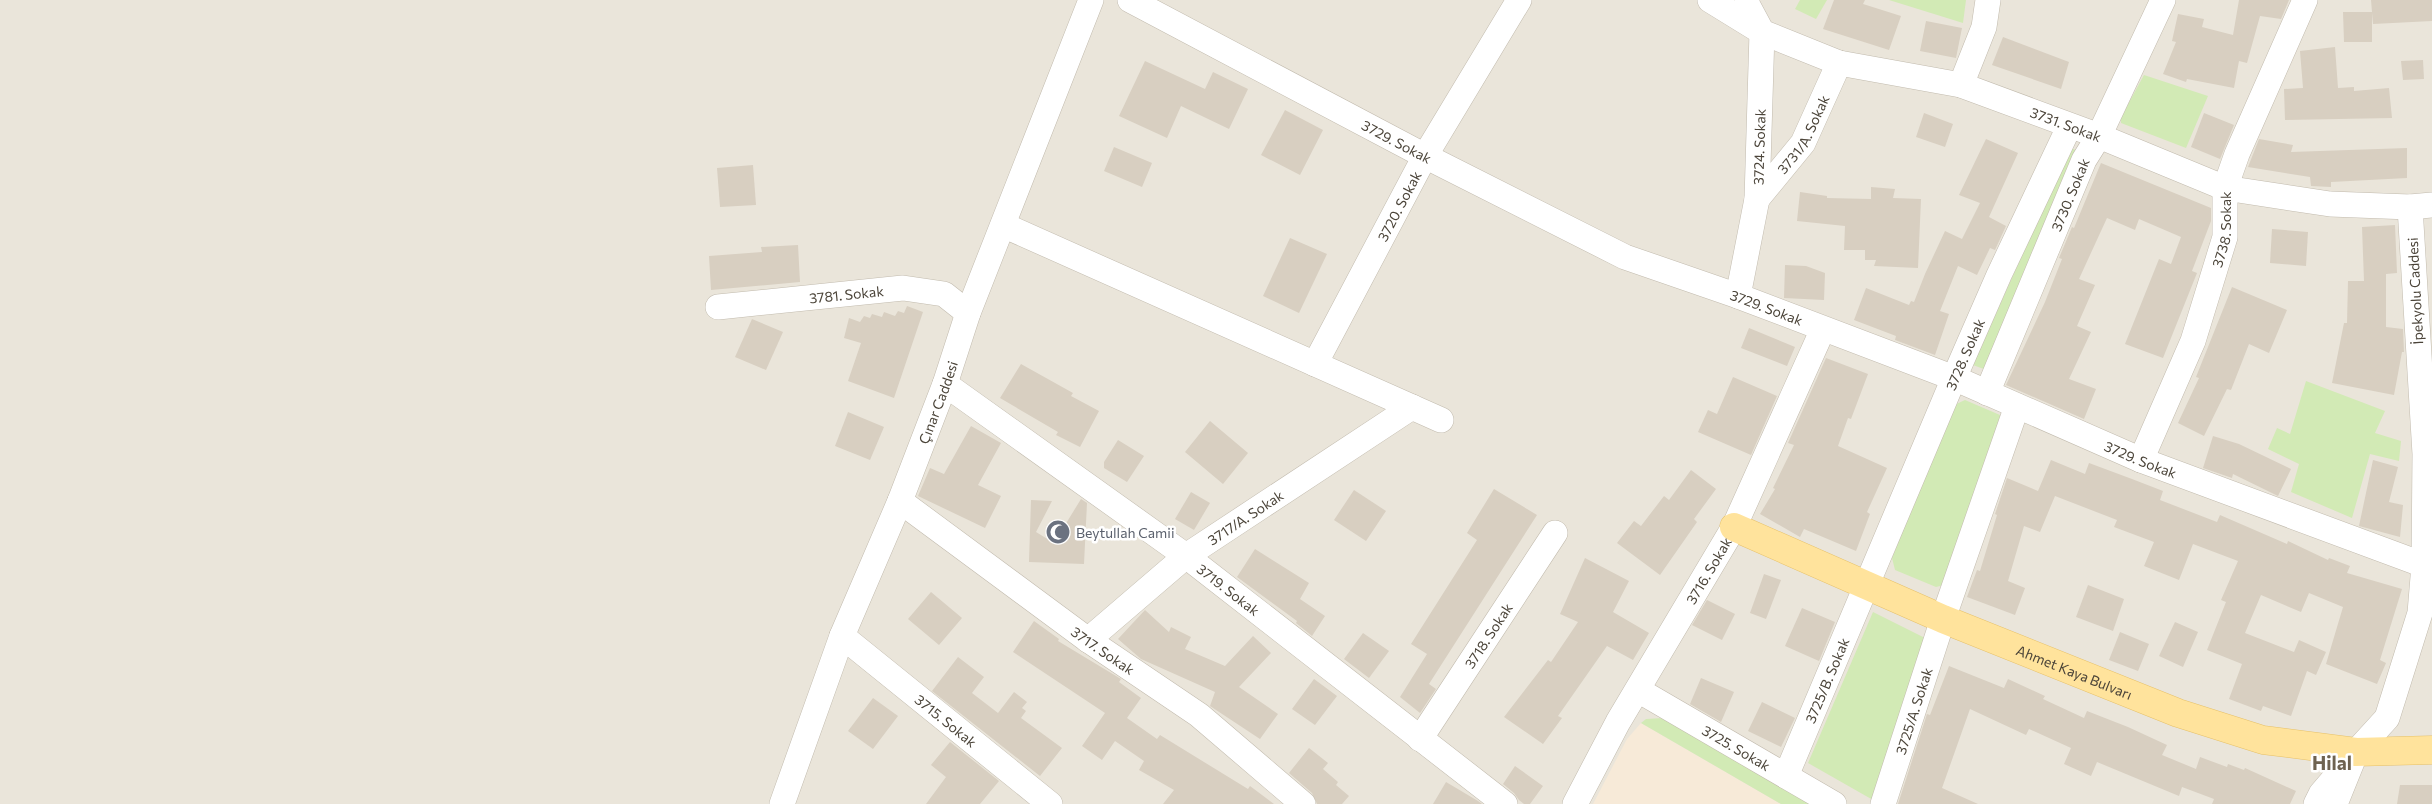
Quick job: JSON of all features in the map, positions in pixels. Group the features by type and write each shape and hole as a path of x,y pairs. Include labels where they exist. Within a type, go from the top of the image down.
{"main road":[{"name":"Ahmet Kaya Bulvarı","path":"1734,527 1943,619 2178,714 2262,740 2356,752 2432,750"}],"street":[{"name":"Çınar Caddesi","path":"782,804 842,636 900,501 945,384 968,313 1091,0"},
{"name":"3729. Sokak","path":"1130,0 1425,156 1626,257 1738,296 1954,378 2141,460 2424,565"},
{"name":"3720. Sokak","path":"1315,364 1425,156 1519,0"},
{"name":"3731. Sokak","path":"1710,0 1762,32 1840,63 1961,85 2069,127 2099,136 2225,188 2330,204 2421,206"},
{"name":"3724. Sokak","path":"1738,296 1757,199 1762,32 1747,4 1747,0"},
{"path":"1961,85 1984,27 1988,0"},
{"name":"3730. Sokak","path":"1987,393 2084,160 2099,136 2162,0"},
{"name":"3738. Sokak","path":"2141,460 2193,341 2224,237 2225,188 2237,154 2305,0"},
{"name":"3731/A. Sokak","path":"1757,199 1804,143 1840,63"},
{"name":"3728. Sokak","path":"1867,585 1999,275 2069,127"},
{"name":"İpekyolu Caddesi","path":"2335,804 2356,752 2387,718 2420,613 2424,565 2425,454 2421,206"},
{"path":"1003,225 1441,420"},
{"name":"3781. Sokak","path":"718,307 903,288 944,294 968,313"},
{"name":"3716. Sokak","path":"1575,804 1618,722 1734,527 1823,329"},
{"name":"3719. Sokak","path":"945,384 1186,556 1505,804"},
{"path":"1943,619 2018,406"},
{"name":"3717/A. Sokak","path":"1088,640 1186,556 1412,407"},
{"name":"3717. Sokak","path":"900,501 1088,640 1199,715 1303,804"},
{"name":"3718. Sokak","path":"1420,739 1555,533"},
{"name":"3725/B. Sokak","path":"1786,776 1867,585"},
{"name":"3725/A. Sokak","path":"1883,804 1943,619"},
{"name":"3715. Sokak","path":"842,636 1050,804"},
{"name":"3725. Sokak","path":"1638,690 1834,804"},
{"path":"2316,804 2321,794 2356,752"}],"shaded area":[{"path":"0,0 2432,0 2432,804 0,804"},
{"path":"1641,723 1781,804 1593,804 1627,739"}],"green space":[{"path":"1800,0 1827,0 1816,19 1795,9"},
{"path":"1889,0 1966,0 1963,23"},
{"path":"2144,75 2208,96 2186,148 2121,123 2121,117"},
{"path":"2070,148 2076,150 1989,371 1973,365"},
{"path":"2306,381 2385,411 2375,433 2401,441 2399,461 2370,454 2352,518 2291,492 2299,464 2268,449 2277,428 2290,434"},
{"path":"1965,400 2000,415 2004,428 1948,584 1936,587 1895,570 1892,558 1952,406"},
{"path":"1873,612 1929,640 1873,800 1808,763"},
{"path":"1663,718 1811,804 1781,804 1641,723 1646,719"}],"building":[{"path":"1834,0 1865,0 1863,4 1901,16 1889,50 1823,29"},
{"path":"2239,0 2289,0 2281,19 2260,16 2247,63 2239,61 2234,88 2187,79 2186,82 2163,74 2176,42 2172,41 2178,14 2204,19 2202,27 2233,35"},
{"path":"2371,0 2432,0 2432,21 2373,24 2372,13 2372,42 2344,42 2343,12 2372,12"},
{"path":"1926,21 1962,28 1956,58 1920,51"},
{"path":"2003,37 2069,62 2061,89 1992,65"},
{"path":"2335,47 2338,88 2354,87 2354,91 2389,88 2392,118 2285,120 2284,89 2303,88 2300,51"},
{"path":"2423,60 2424,79 2403,80 2401,61"},
{"path":"1145,61 1205,89 1213,72 1248,89 1229,129 1181,106 1167,138 1119,116"},
{"path":"1285,110 1323,130 1300,175 1261,155"},
{"path":"1924,113 1953,124 1945,147 1916,137"},
{"path":"2204,113 2234,125 2220,159 2191,147"},
{"path":"1986,139 2018,153 1989,217 2006,226 1995,250 1990,248 1977,275 1958,266 1940,311 1949,314 1935,355 1895,340 1896,336 1854,320 1866,288 1909,305 1911,301 1914,302 1945,231 1962,239 1980,203 1959,195"},
{"path":"2259,139 2293,145 2291,152 2407,148 2407,178 2331,182 2331,187 2311,186 2310,177 2248,167"},
{"path":"1114,147 1152,163 1142,187 1104,171"},
{"path":"2101,163 2211,208 2211,221 2192,271 2197,273 2163,358 2125,344 2159,259 2171,264 2181,237 2139,219 2135,230 2107,218 2079,279 2095,285 2077,326 2091,332 2069,379 2096,389 2084,419 2006,385 2045,302 2062,259 2059,258 2072,227 2074,228"},
{"path":"753,165 756,205 720,207 717,168"},
{"path":"1871,187 1895,189 1893,198 1921,199 1918,268 1874,266 1876,260 1865,260 1865,250 1844,250 1845,226 1797,221 1800,192 1827,196 1827,198 1871,199"},
{"path":"2395,225 2397,273 2386,274 2386,327 2403,329 2404,352 2402,352 2394,395 2332,383 2344,323 2347,323 2348,281 2364,281 2362,227"},
{"path":"2272,229 2308,232 2306,266 2270,263"},
{"path":"1290,238 1327,254 1299,313 1263,296"},
{"path":"798,245 800,282 711,290 709,256 762,252 761,247"},
{"path":"1785,265 1806,266 1825,273 1824,300 1784,298"},
{"path":"2232,287 2287,310 2269,353 2249,344 2231,390 2227,389 2204,436 2178,423 2199,378 2196,377"},
{"path":"907,306 923,312 894,398 848,381 861,343 844,338 849,318 860,322 864,316 870,318 872,314 882,317 884,312 895,316 898,311 904,313"},
{"path":"752,319 783,332 766,370 735,357"},
{"path":"1749,328 1795,347 1787,366 1741,348"},
{"path":"1826,358 1868,374 1851,419 1848,418 1838,446 1887,468 1867,512 1870,514 1856,551 1804,529 1800,537 1760,514 1775,489 1773,488 1794,445 1788,443"},
{"path":"1021,364 1073,393 1071,396 1099,411 1080,447 1056,435 1058,432 1000,398"},
{"path":"1733,377 1777,396 1751,455 1698,432 1708,410 1717,414"},
{"path":"848,412 884,427 870,460 835,446"},
{"path":"1210,421 1248,453 1223,484 1185,452"},
{"path":"971,426 1001,443 978,485 1001,496 985,528 918,496 930,468 944,474"},
{"path":"2213,436 2239,444 2291,469 2278,496 2233,474 2232,478 2203,468"},
{"path":"1118,440 1144,456 1127,482 1104,468 1104,462"},
{"path":"2051,460 2085,474 2089,463 2163,491 2160,500 2217,522 2220,515 2287,544 2288,541 2328,560 2329,558 2350,566 2347,573 2402,589 2380,660 2386,663 2377,684 2326,664 2343,607 2309,593 2301,612 2261,595 2245,633 2294,652 2299,640 2326,652 2316,675 2307,671 2291,716 2263,706 2261,711 2229,699 2242,664 2207,650 2226,602 2221,600 2238,561 2193,544 2179,580 2144,566 2154,542 2114,527 2117,520 2055,496 2040,532 2024,526 2008,581 2025,588 2015,615 1967,597 1977,570 1980,571 2007,478 2038,491"},
{"path":"2373,460 2398,467 2389,502 2403,505 2400,537 2359,526"},
{"path":"1691,470 1716,489 1694,519 1697,522 1660,575 1617,543 1634,521 1641,526 1664,496 1669,500"},
{"path":"1494,489 1537,515 1429,684 1436,689 1420,713 1400,697 1427,654 1411,644 1477,540 1467,533"},
{"path":"1354,490 1386,511 1366,541 1334,520"},
{"path":"1191,492 1210,503 1194,530 1175,519"},
{"name":"Beytullah Camii","path":"1081,499 1087,503 1084,564 1029,562 1031,500 1052,501 1036,532 1054,543"},
{"path":"1255,549 1309,583 1300,599 1325,616 1312,636 1296,623 1297,621 1237,577"},
{"path":"1585,558 1629,581 1613,612 1649,633 1633,660 1607,646 1558,716 1562,718 1543,744 1504,717 1548,660 1551,662 1578,622 1560,614"},
{"path":"1764,574 1781,580 1766,619 1750,613"},
{"path":"2088,585 2124,599 2113,631 2076,617"},
{"path":"931,592 962,618 939,645 908,619"},
{"path":"1707,600 1735,614 1722,640 1692,625"},
{"path":"1802,608 1835,622 1819,661 1785,646"},
{"path":"1145,610 1169,632 1171,627 1191,637 1185,649 1225,666 1253,636 1271,653 1239,687 1278,714 1260,739 1210,706 1215,692 1141,659 1118,639"},
{"path":"1034,621 1059,639 1058,641 1121,679 1119,682 1141,698 1127,718 1157,739 1160,735 1248,789 1250,786 1274,804 1163,804 1174,790 1139,770 1144,761 1115,741 1102,760 1082,746 1105,713 1013,652"},
{"path":"2175,622 2198,632 2183,667 2159,656"},
{"path":"2120,632 2149,644 2138,671 2109,660"},
{"path":"1363,633 1389,651 1369,678 1344,659"},
{"path":"958,657 984,677 972,693 998,713 1014,692 1027,702 1022,708 1026,711 1021,718 1062,748 1040,776 932,691"},
{"path":"1949,666 2004,688 2008,679 2045,696 2043,699 2084,718 2087,711 2128,727 2167,745 2162,755 2196,769 2200,757 2227,767 2228,764 2244,770 2245,768 2296,791 2290,804 2212,804 2214,799 2182,787 2179,796 2097,762 2091,776 2064,764 2071,748 2029,729 2026,735 1970,709 1942,788 1978,804 1898,804 1927,714 1930,715"},
{"path":"1701,678 1734,692 1721,722 1690,704"},
{"path":"1314,679 1337,696 1315,725 1292,709"},
{"path":"873,698 898,716 873,749 848,731"},
{"path":"1762,702 1795,718 1781,747 1748,731"},
{"path":"950,742 999,781 980,804 926,804 946,777 931,765"},
{"path":"1309,748 1328,763 1323,769 1338,782 1336,785 1349,796 1342,804 1317,804 1312,793 1289,773"},
{"path":"1515,766 1543,786 1530,804 1524,804 1503,784"},
{"path":"1446,782 1478,801 1482,804 1433,804"},
{"path":"2400,785 2432,785 2432,804 2397,804"}],"place":[{"name":"Beytullah Camii","path":"1058,532"}],"district":[{"name":"Hilal","path":"2332,762"}]}
